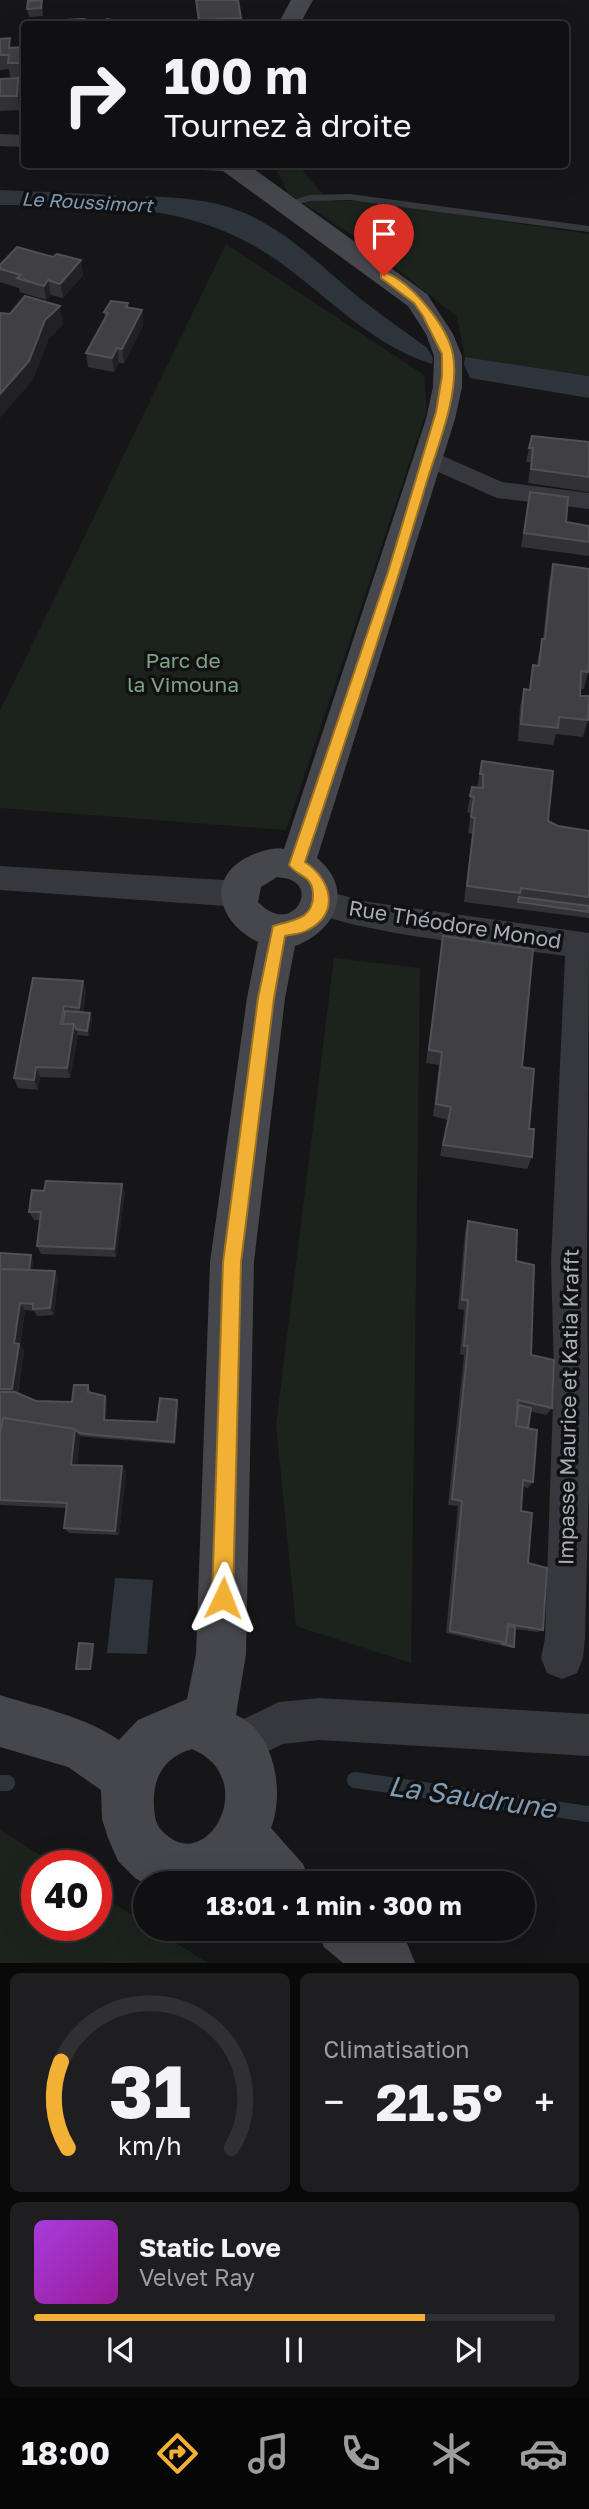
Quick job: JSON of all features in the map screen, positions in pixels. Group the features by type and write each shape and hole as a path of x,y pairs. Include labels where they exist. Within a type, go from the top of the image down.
{"street":[{"path":"291,21 302,0"},
{"path":"0,140 21,141"},
{"path":"235,168 282,205 314,224 418,300 429,316 448,365 442,412 394,572 297,865"},
{"path":"427,457 496,490 589,501"},
{"path":"277,862 297,865 314,876 321,888 321,903 314,917 302,926 279,931 256,924 245,914 239,902 242,885 251,872 277,862"},
{"path":"0,878 239,894"},
{"name":"Rue Théodore Monod","path":"321,903 369,915 585,945"},
{"path":"222,1735 221,1654 232,1262 266,998 279,931"},
{"name":"Impasse Maurice et Katia Krafft","path":"562,1658 565,1638 573,1372 569,1262 585,945"},
{"path":"222,1735 279,1723 319,1719 589,1735"},
{"path":"0,1721 81,1745 129,1778"},
{"path":"192,1723 222,1735 245,1761 251,1779 252,1798 242,1835 228,1854 210,1866 189,1872 169,1868 151,1858 136,1841 127,1805 129,1778 136,1760 147,1744 160,1733 176,1726 192,1723"},
{"path":"242,1835 271,1871"},
{"path":"359,1941 387,1963"}],"lane":[{"path":"282,205 310,198 351,197 589,229"}],"green space":[{"path":"276,168 301,168 322,193 335,201 367,201 589,234 589,376 465,357 457,317 363,242 288,193"},
{"name":"Parc de la Vimouna","path":"226,244 424,375 427,410 286,830 0,808 0,711"},
{"path":"334,958 420,968 411,1663 296,1626 276,1425"},
{"path":"0,1830 32,1850 21,1850 21,1941 112,1941 112,1902 133,1915 133,1941 173,1941 208,1963 0,1963"}],"water":[{"path":"0,190 116,195 114,202 140,204 147,196 183,199 219,204 242,212 285,237 368,305 427,348 433,358 432,364 410,356 370,333 278,261 245,241 212,226 144,210 0,205"},
{"path":"465,357 589,376 589,398 470,378 464,365"},
{"path":"115,1578 153,1580 147,1654 107,1653"}],"building":[{"path":"42,0 41,8 27,9 28,1"},
{"path":"196,0 238,0 241,18 199,20"},
{"path":"83,19 91,21 45,21"},
{"path":"10,38 9,48 21,47 21,63 8,63 9,55 0,55 0,39"},
{"path":"18,78 17,96 0,96 0,79"},
{"path":"17,247 53,257 57,254 81,260 60,284 48,280 44,286 17,278 21,275 0,269 0,265"},
{"path":"25,296 60,306 45,320 29,361 0,394 0,313 10,314"},
{"path":"111,301 128,303 126,307 142,310 122,349 117,348 112,358 86,353 108,313 104,312"},
{"path":"532,436 589,442 589,477 531,469 533,448 529,448"},
{"path":"530,492 568,497 566,522 589,526 589,542 524,533"},
{"path":"553,564 589,569 589,665 588,672 581,671 580,696 589,696 588,720 559,717 558,728 521,724 524,689 530,690 533,665 539,666 542,639 545,639"},
{"path":"482,761 553,771 548,821 558,826 589,831 589,897 521,888 520,893 467,886 475,818 471,817 474,797 470,796 472,787 483,788 483,774 480,774"},
{"path":"519,897 589,906 589,912 518,902"},
{"path":"443,936 533,949 522,1067 534,1069 529,1129 534,1129 532,1157 443,1145 451,1107 436,1104 442,1052 429,1050"},
{"path":"33,978 83,981 79,1008 64,1006 61,1024 74,1024 67,1068 36,1067 34,1080 14,1078"},
{"path":"65,1011 90,1013 87,1031 76,1029 74,1024 63,1024"},
{"path":"46,1181 122,1184 114,1249 37,1246 41,1212 29,1212 32,1190 44,1191"},
{"path":"468,1221 517,1230 516,1261 534,1265 531,1355 554,1360 552,1408 518,1400 516,1426 537,1430 533,1482 523,1480 521,1511 532,1513 528,1563 547,1568 543,1630 508,1624 506,1643 450,1631 462,1501 452,1499 468,1346 464,1346 468,1300 462,1300"},
{"path":"0,1253 31,1255 29,1270 0,1269"},
{"path":"0,1269 55,1271 50,1308 33,1309 33,1304 20,1303 14,1343 19,1344 12,1389 0,1389"},
{"path":"74,1385 88,1385 88,1392 105,1396 104,1420 157,1422 160,1398 177,1400 174,1442 79,1433 75,1429 3,1418 0,1435 0,1392 15,1392 36,1401 72,1402"},
{"path":"518,1405 531,1408 528,1428 516,1426"},
{"path":"3,1418 75,1429 71,1465 122,1466 115,1531 64,1528 67,1503 0,1500 0,1435"},
{"path":"508,1626 515,1627 514,1647 503,1644 506,1643"},
{"path":"79,1643 93,1644 90,1669 76,1669"}],"waterway":[{"name":"Le Roussimort","path":"98,200 157,205"},
{"name":"La Saudrune","path":"355,1780 589,1814"},
{"name":"La Saudrune","path":"0,1783 7,1783"}],"route":[{"path":"223,1598 232,1262 266,998 279,931 302,926 319,910 321,888 314,876 297,865 394,572 442,412 448,376 447,354 429,316 418,300 384,276"}]}
